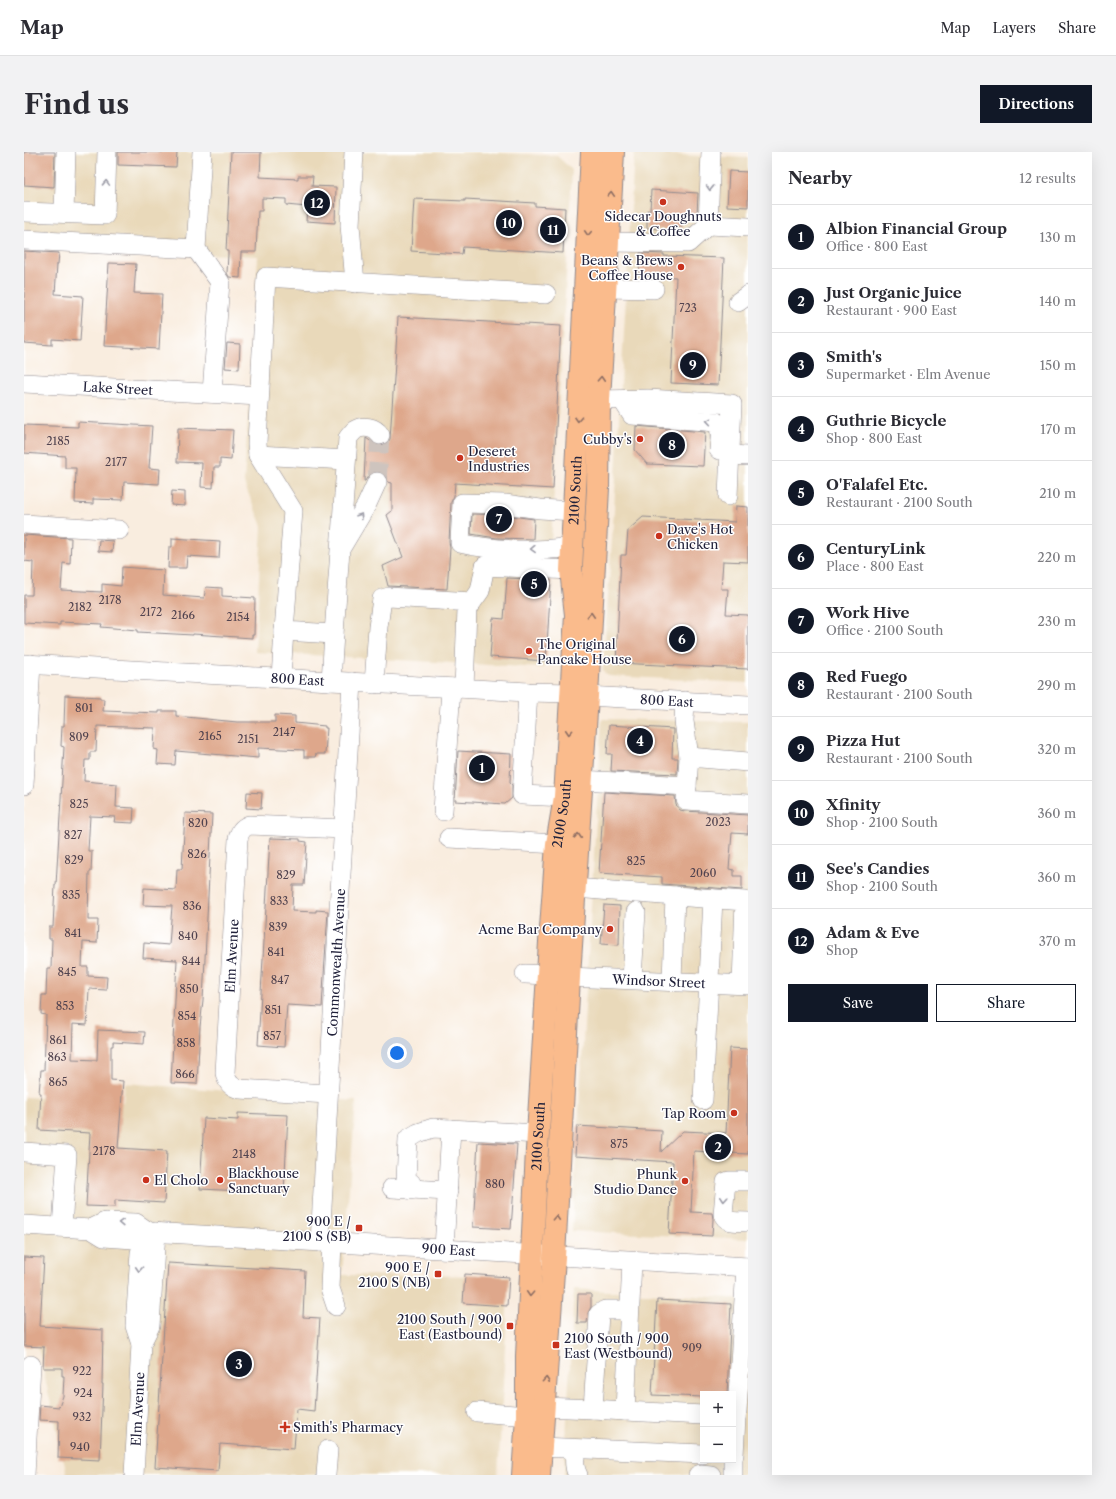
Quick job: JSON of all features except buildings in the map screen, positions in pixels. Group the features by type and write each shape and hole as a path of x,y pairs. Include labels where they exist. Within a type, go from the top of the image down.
{"main road":[{"name":"2100 South","path":"523,1475 535,1411 554,1257 581,780 576,615 571,570 592,152"},
{"name":"2100 South","path":"539,1475 541,1447 527,1356 538,1134 557,844 579,694 598,488 599,400 613,152"},
{"path":"557,844 563,850 566,860 560,959 562,970 569,977"},
{"path":"548,975 556,985 558,992 553,1088 555,1101 562,1109"}],"street":[{"path":"64,213 66,152"},
{"path":"24,212 105,215 107,152"},
{"path":"202,152 196,249 220,282 212,393"},
{"path":"354,152 350,225 355,283"},
{"path":"708,225 711,152"},
{"path":"608,242 688,243 708,225 748,227"},
{"path":"24,240 196,249"},
{"path":"282,678 293,511 258,455 257,443 259,396 266,278 546,294"},
{"path":"606,288 654,289"},
{"name":"Lake Street","path":"24,383 259,396"},
{"path":"599,400 648,399 732,404 739,456 722,496 720,431 716,422 632,415 622,400"},
{"path":"332,681 348,438 356,429 369,427 377,430 380,435"},
{"path":"258,455 346,460"},
{"path":"340,549 366,506 376,482"},
{"path":"572,548 532,550 480,548 460,543 462,503 505,504 540,509 574,511"},
{"path":"24,524 118,530"},
{"path":"443,811 457,688 468,609 480,591 485,566 571,570"},
{"path":"374,684 378,627 382,599 389,597 472,602"},
{"path":"284,631 334,634"},
{"path":"24,785 27,664"},
{"name":"800 East","path":"27,664 579,694 748,705"},
{"name":"Commonwealth Avenue","path":"336,1306 330,1288 326,1242 328,1094 352,682"},
{"path":"528,692 522,795 564,797"},
{"path":"685,701 684,721 689,758 686,800 748,804"},
{"path":"689,758 748,762"},
{"path":"581,780 687,786"},
{"name":"Elm Avenue","path":"328,1094 240,1089 234,1088 226,1079 225,1073 238,839 243,827 249,825 344,829"},
{"path":"449,838 557,844"},
{"path":"575,888 746,901 745,985"},
{"path":"672,981 675,896"},
{"path":"703,1100 713,899"},
{"path":"632,980 636,912"},
{"path":"524,974 548,975"},
{"name":"Windsor Street","path":"569,977 745,985"},
{"path":"411,1186 406,1179 408,1139 416,1134 433,1128 538,1134"},
{"path":"444,1249 451,1129"},
{"path":"24,1152 67,1155 62,1227"},
{"path":"748,1181 726,1182 723,1214 728,1220 748,1222"},
{"path":"392,1188 411,1186 448,1191"},
{"name":"900 East","path":"24,1225 91,1229 104,1237 134,1240 153,1232 554,1257 747,1267"},
{"name":"Elm Avenue","path":"134,1475 141,1344 150,1326 153,1232"},
{"path":"625,1411 632,1261"},
{"path":"736,1404 747,1267"},
{"path":"593,1409 599,1314 605,1310 629,1310"},
{"path":"25,1475 31,1365"},
{"path":"477,1412 593,1409 700,1415"},
{"path":"541,1447 700,1454"},
{"path":"575,1449 574,1463 578,1475"},
{"path":"326,1475 328,1450"},
{"path":"733,1463 733,1475"},
{"path":"698,1475 711,1475"}],"shaded area":[{"path":"24,152 486,152 557,156 572,170 544,668 255,652 262,526 244,483 258,256 203,254 24,232"},
{"path":"634,153 748,158 748,683 609,676 605,674 603,670 614,510"},
{"path":"602,719 748,722 748,1239 572,1231"},
{"path":"125,1083 356,1101 342,1275 509,1276 498,1475 67,1475 38,1347 24,1346 24,1097 123,1102"},
{"path":"574,1289 748,1299 748,1475 564,1475"}],"tunnel":[{"path":"377,482 380,435"}],"place":[{"name":"Sidecar Doughnuts & Coffee","path":"663,202"},
{"name":"Adam & Eve","path":"317,203"},
{"name":"Xfinity","path":"509,223"},
{"name":"See's Candies","path":"553,230"},
{"name":"Beans & Brews Coffee House","path":"681,267"},
{"name":"Pizza Hut","path":"693,365"},
{"name":"Cubby's","path":"640,439"},
{"name":"Red Fuego","path":"672,445"},
{"name":"Deseret Industries","path":"460,458"},
{"name":"Work Hive","path":"499,519"},
{"name":"Dave's Hot Chicken","path":"659,536"},
{"name":"O'Falafel Etc.","path":"534,584"},
{"name":"CenturyLink","path":"682,639"},
{"name":"The Original Pancake House","path":"529,651"},
{"name":"Guthrie Bicycle","path":"640,741"},
{"name":"Albion Financial Group","path":"482,768"},
{"name":"Acme Bar Company","path":"610,929"},
{"name":"Tap Room","path":"734,1113"},
{"name":"Just Organic Juice","path":"718,1147"},
{"name":"El Cholo","path":"146,1180"},
{"name":"Blackhouse Sanctuary","path":"220,1180"},
{"name":"Phunk Studio Dance","path":"685,1181"},
{"name":"900 E / 2100 S (SB)","path":"359,1228"},
{"name":"900 E / 2100 S (NB)","path":"438,1274"},
{"name":"2100 South / 900 East (Eastbound)","path":"510,1326"},
{"name":"2100 South / 900 East (Westbound)","path":"556,1345"},
{"name":"Smith's","path":"239,1364"},
{"name":"Smith's Pharmacy","path":"285,1427"}]}
